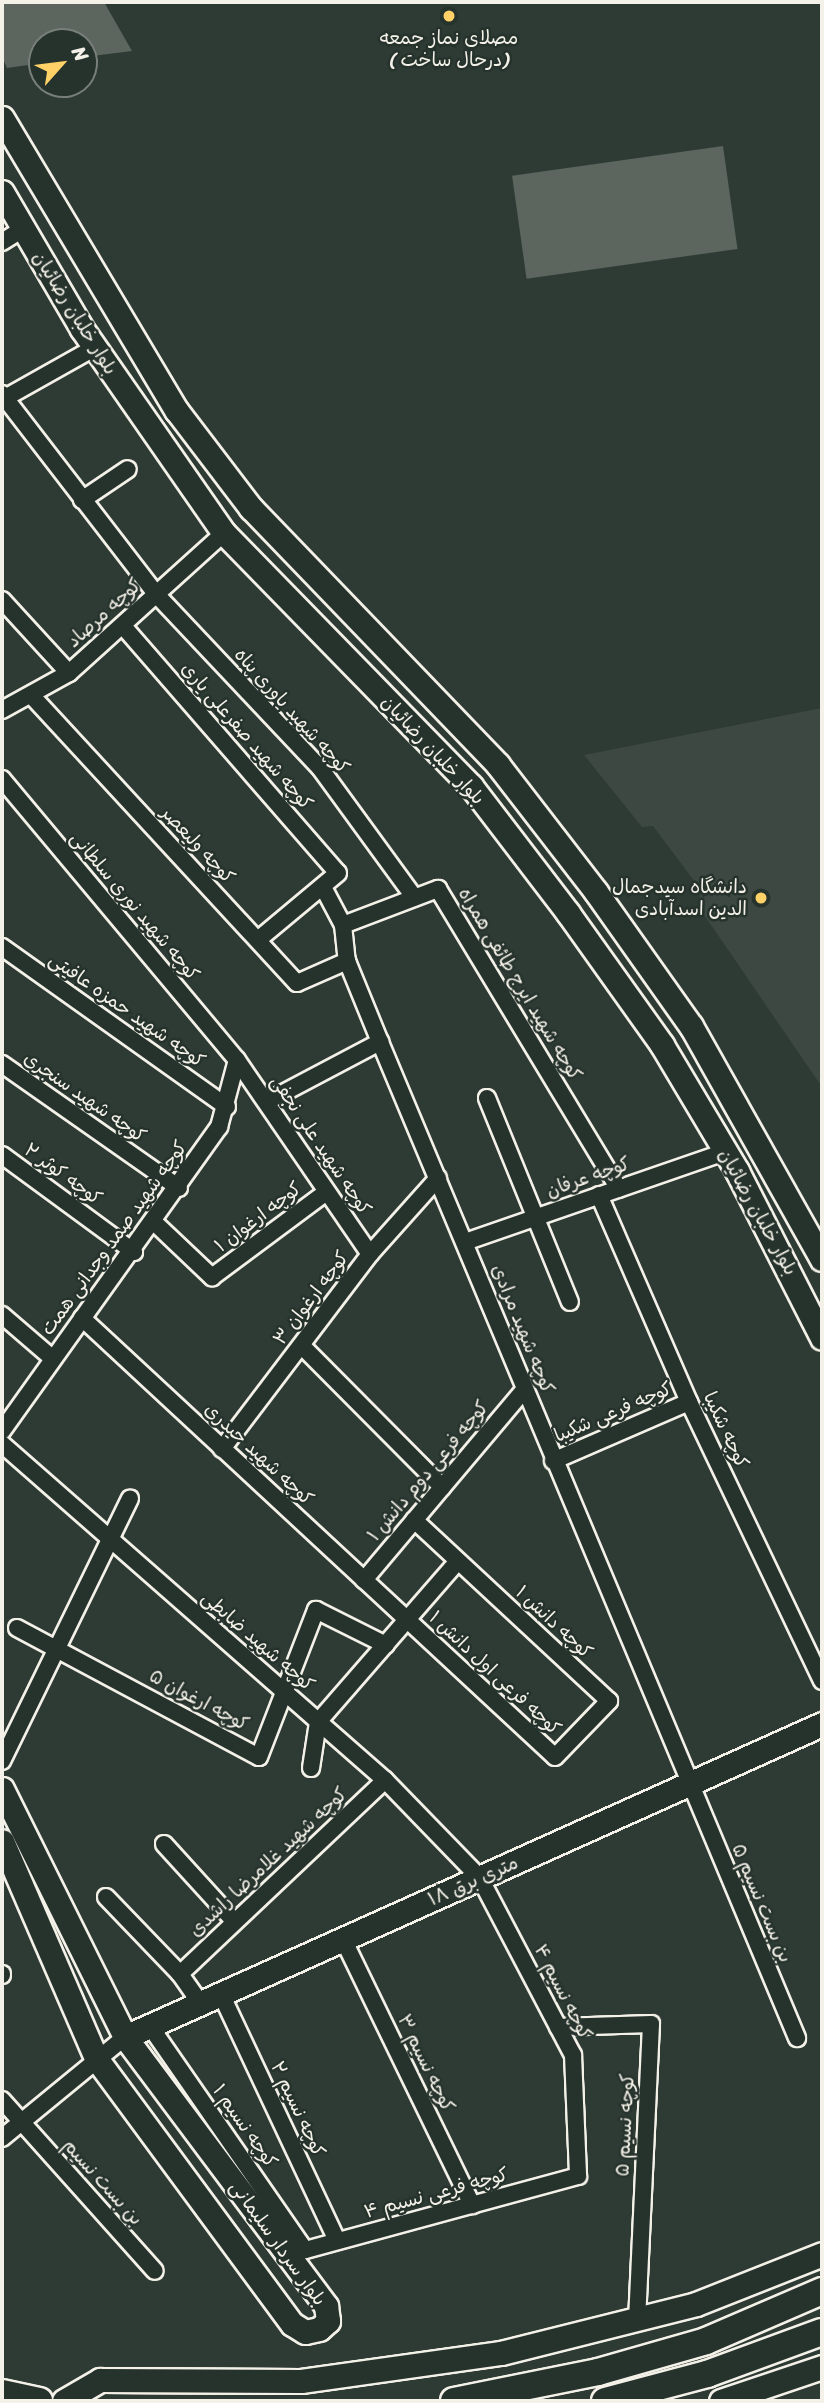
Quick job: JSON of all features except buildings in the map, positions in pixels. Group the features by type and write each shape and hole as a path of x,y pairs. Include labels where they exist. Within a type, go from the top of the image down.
{"main road":[{"name":"بلوار خلبان رضائیان","path":"2,118 177,411 251,508 498,765 596,892 691,1026 822,1259"},
{"name":"بلوار خلبان رضائیان","path":"2,192 94,348 224,533 471,786 662,1045 725,1152 822,1338"},
{"path":"224,533 251,508"},
{"name":"۱۸ متری برق","path":"125,2037 822,1724"},
{"name":"بلوار سردار سلیمانی","path":"2,1789 125,2037 326,2306 328,2321 319,2329 305,2332 292,2324 96,2058 2,1841"},
{"path":"64,2401 100,2381 301,2381 404,2370 501,2354 696,2304 822,2254"},
{"path":"454,2401 598,2372 706,2341 822,2291"},
{"path":"605,2401 707,2374 822,2332"},
{"path":"720,2401 822,2367"},
{"path":"2,2393 39,2401"}],"street":[{"path":"2,242 23,229"},
{"path":"3,396 94,348"},
{"name":"کوچه شهید یاوری پناه","path":"3,396 156,594 320,768 414,897"},
{"path":"82,500 128,469"},
{"name":"کوچه مرصاد","path":"2,710 69,673 224,533"},
{"path":"2,600 69,673"},
{"name":"کوچه شهید صفرعلی یاری","path":"123,626 338,873 324,889"},
{"name":"کوچه ولیعصر","path":"31,695 297,983 347,961"},
{"name":"کوچه شهید نوری سلطانی","path":"2,779 237,1060"},
{"path":"258,940 324,889"},
{"name":"کوچه شهید مرادی","path":"324,889 343,925 347,961 688,1785"},
{"name":"کوچه شهید ایرج طائفی همراه","path":"343,925 438,889 619,1189"},
{"name":"کوچه شهید حمزه عافیتی","path":"2,947 227,1107"},
{"path":"268,1101 380,1042"},
{"name":"کوچه شهید علی نجفی","path":"237,1060 268,1101 325,1193 370,1254"},
{"name":"کوچه شهید صمد وجدانی همت","path":"2,1431 52,1358 155,1223 219,1127 227,1107 237,1060"},
{"name":"کوچه شهید سنجری","path":"2,1064 179,1188"},
{"path":"487,1098 570,1302"},
{"name":"کوچه عرفان","path":"464,1242 725,1152"},
{"name":"کوچه کوثر ۲","path":"2,1155 134,1252"},
{"name":"کوچه ارغوان ۳","path":"222,1448 370,1254 439,1178"},
{"name":"کوچه ارغوان ۱","path":"155,1223 212,1277 325,1193"},
{"name":"کوچه شکیبا","path":"599,1195 690,1402 822,1681"},
{"path":"2,1315 52,1358"},
{"name":"کوچه شهید حیدری","path":"82,1318 407,1620"},
{"path":"302,1346 442,1487"},
{"name":"کوچه فرعی دوم دانش ۱","path":"364,1580 524,1390"},
{"name":"کوچه فرعی شکیبا","path":"553,1461 690,1402"},
{"name":"کوچه شهید ضابطی","path":"2,1444 385,1780 480,1878"},
{"path":"2,1761 108,1538 130,1499"},
{"name":"کوچه دانش ۱","path":"414,1520 609,1701 555,1757"},
{"path":"311,1768 318,1722 458,1561"},
{"path":"282,1690 316,1610 386,1645"},
{"name":"کوچه فرعی اول دانش ۱","path":"407,1620 555,1757"},
{"path":"17,1628 56,1648"},
{"name":"کوچه ارغوان ۵","path":"56,1648 259,1757 282,1690"},
{"name":"کوچه شهید غلامرضا راشدی","path":"180,1973 385,1780"},
{"name":"بن بست نسیم ۵","path":"688,1785 797,2038"},
{"path":"163,1844 234,1922"},
{"name":"کوچه نسیم ۴","path":"480,1878 573,2055 578,2176"},
{"name":"کوچه نسیم ۲","path":"106,1897 180,1973 211,1999 337,2241"},
{"name":"کوچه نسیم ۳","path":"343,1939 472,2205"},
{"name":"کوچه نسیم ۵","path":"558,2026 651,2024 637,2321"},
{"name":"کوچه نسیم ۱","path":"150,2026 305,2250"},
{"path":"2,2138 96,2058 125,2037"},
{"name":"بن بست نسیم","path":"2,2100 155,2271"},
{"name":"کوچه فرعی نسیم ۴","path":"305,2250 578,2176"}],"shaded area":[{"name":"دانشگاه سیدجمال الدین اسدآبادی","path":"822,708 822,1087 698,906 701,890 653,826 642,827 584,755"}],"place":[{"name":"مصلای نماز جمعه ( درحال ساخت)","path":"449,16"},
{"name":"دانشگاه سیدجمال الدین اسدآبادی","path":"761,898"}]}
